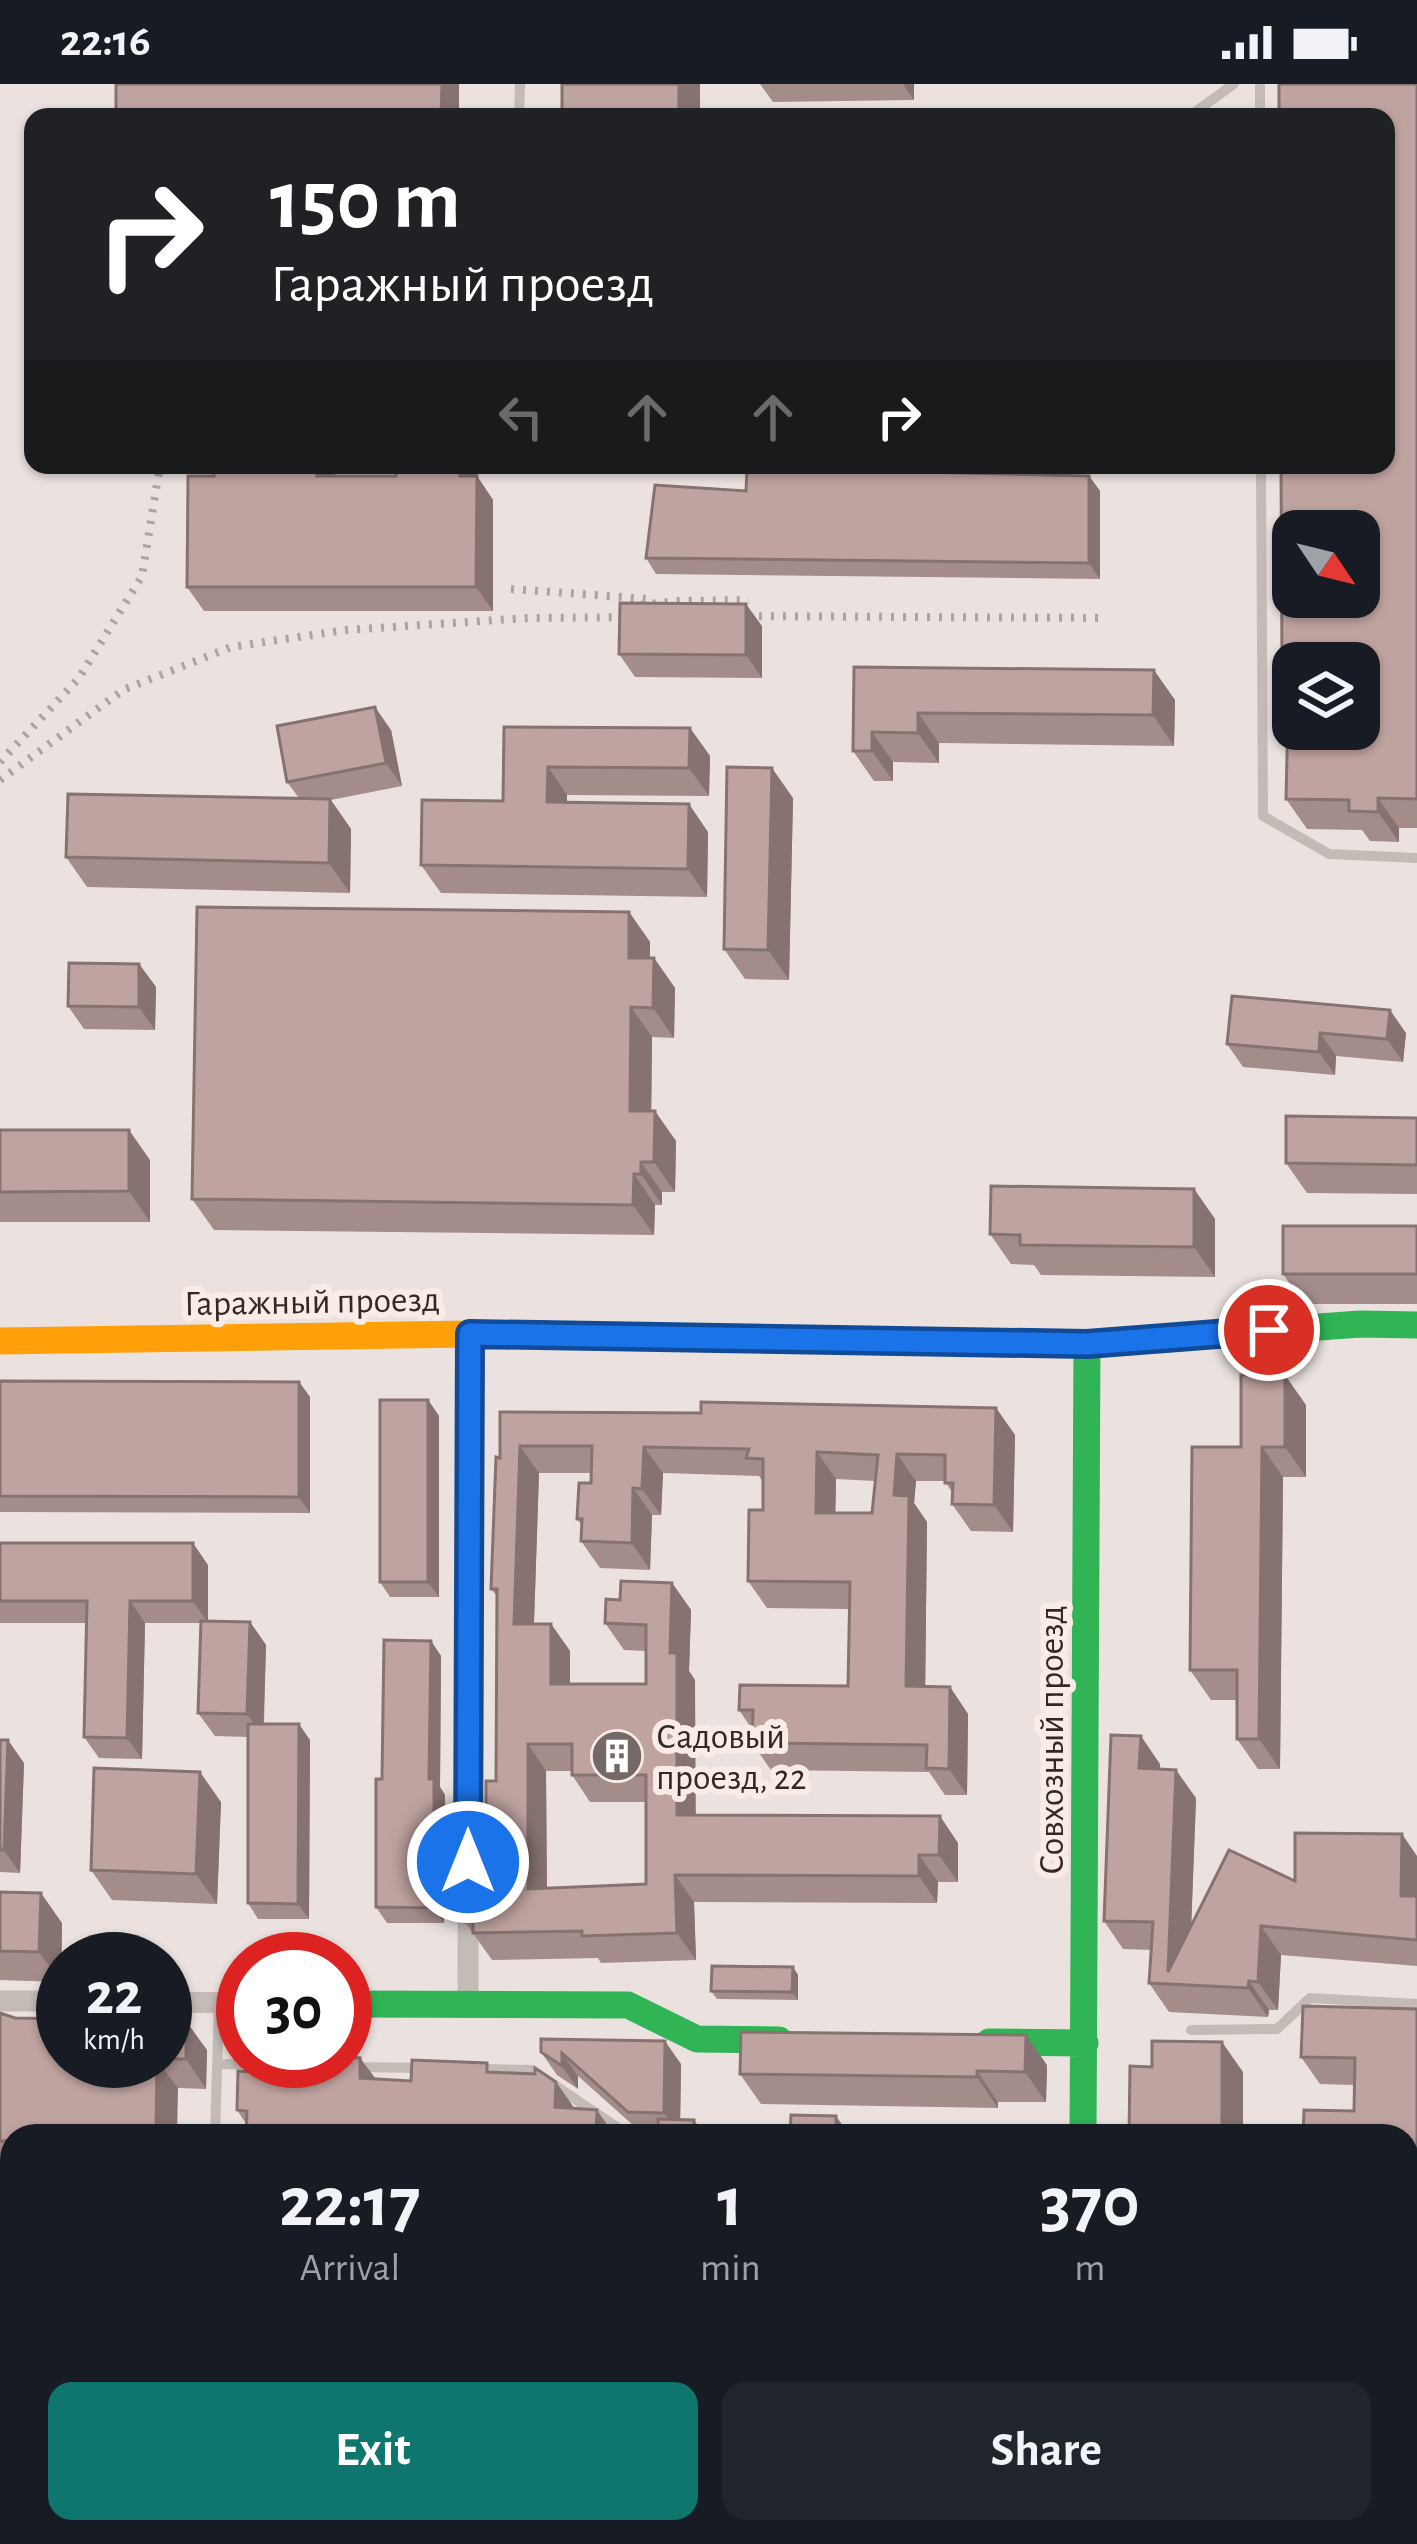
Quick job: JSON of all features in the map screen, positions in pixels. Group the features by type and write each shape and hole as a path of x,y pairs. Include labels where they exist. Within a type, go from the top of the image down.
{"street":[{"name":"Гаражный проезд","path":"0,1341 470,1334 1087,1344 1360,1324 1417,1325"},
{"path":"468,2005 470,1334"},
{"name":"Совхозный проезд","path":"1083,2124 1087,1344"},
{"path":"0,2001 36,2001"},
{"path":"372,2004 628,2005 697,2038 812,2040"},
{"path":"971,2042 1085,2043"}],"lane":[{"path":"1201,108 1234,84"},
{"path":"1262,474 1263,816 1329,854 1417,858"},
{"path":"1191,2030 1277,2030 1310,1998 1417,2004"},
{"path":"372,2067 442,2068"},
{"path":"465,2069 532,2070 612,2124"},
{"path":"216,2124 217,2088"}],"building":[{"path":"116,84 442,84 441,108 116,108"},
{"path":"562,84 679,84 679,108 562,108"},
{"path":"1279,84 1417,84 1417,799 1378,798 1378,812 1349,811 1349,800 1286,799 1287,750 1380,750 1380,642 1282,642 1282,618 1380,618 1380,510 1281,510 1281,474 1395,474 1395,108 1279,108"},
{"path":"747,474 1089,476 1089,563 646,558 655,485 746,491"},
{"path":"188,476 477,476 476,587 187,587"},
{"path":"620,603 746,604 746,655 619,654"},
{"path":"854,667 1154,670 1153,715 918,713 918,733 872,732 872,751 853,751"},
{"path":"375,707 386,763 287,782 277,726"},
{"path":"504,727 690,728 689,768 548,767 547,802 689,804 688,869 421,865 422,800 503,801"},
{"path":"727,767 772,768 768,950 724,949"},
{"path":"68,794 330,799 329,863 66,857"},
{"path":"197,907 629,912 629,958 654,958 653,1008 631,1007 630,1111 655,1111 654,1162 641,1162 641,1174 634,1174 633,1205 192,1199"},
{"path":"69,963 139,964 139,1007 68,1006"},
{"path":"1232,996 1390,1010 1387,1039 1320,1033 1319,1052 1227,1044"},
{"path":"1286,1116 1417,1118 1417,1165 1286,1163"},
{"path":"0,1130 129,1130 129,1191 0,1192"},
{"path":"991,1186 1194,1189 1194,1247 1020,1245 1020,1235 990,1234"},
{"path":"1283,1226 1417,1226 1417,1274 1283,1274"},
{"path":"1241,1375 1285,1375 1285,1447 1262,1447 1259,1739 1237,1739 1237,1670 1190,1670 1192,1447 1241,1447"},
{"path":"0,1381 299,1382 299,1497 0,1496"},
{"path":"380,1400 428,1400 428,1582 380,1582"},
{"path":"701,1402 996,1408 994,1505 952,1504 953,1483 945,1483 945,1455 897,1454 894,1495 909,1496 906,1686 950,1687 949,1769 926,1768 927,1745 752,1743 753,1710 739,1710 740,1685 848,1686 850,1582 748,1581 749,1510 763,1510 763,1459 746,1458 749,1449 644,1447 642,1489 633,1488 632,1543 581,1541 579,1483 591,1483 592,1446 520,1446 514,1624 551,1624 551,1684 646,1684 646,1625 605,1623 606,1599 620,1600 621,1581 672,1583 677,1815 940,1816 939,1855 919,1855 919,1876 675,1875 677,1933 473,1933 473,1922 465,1922 464,1854 486,1854 486,1781 496,1781 497,1589 491,1589 500,1412 701,1413","holes":["817,1452 878,1455 872,1513 816,1513","528,1744 572,1744 572,1775 646,1775 646,1884 528,1889"]},
{"path":"0,1543 193,1543 193,1601 130,1601 127,1738 84,1737 87,1601 0,1601"},
{"path":"201,1621 250,1622 247,1714 198,1713"},
{"path":"384,1640 431,1641 434,1908 376,1907 376,1779 382,1779"},
{"path":"248,1724 299,1724 298,1904 248,1903"},
{"path":"1111,1735 1141,1736 1139,1768 1176,1770 1168,1972 1229,1850 1295,1881 1295,1833 1402,1834 1401,1896 1417,1896 1417,1940 1261,1926 1258,1982 1249,1981 1248,1988 1149,1983 1153,1922 1104,1921"},
{"path":"0,1740 8,1740 4,1850 0,1850"},
{"path":"94,1768 200,1772 196,1874 91,1870"},
{"path":"0,1892 41,1893 36,1952 0,1951"},
{"path":"712,1966 793,1967 792,1992 711,1991"},
{"path":"1303,2006 1417,2009 1417,2124 1303,2124 1304,2110 1354,2111 1355,2058 1301,2057"},
{"path":"0,2013 36,2018 36,2088 157,2088 156,2124 0,2124"},
{"path":"741,2032 1026,2035 1025,2072 977,2071 977,2077 740,2074"},
{"path":"541,2039 665,2041 664,2113 628,2112 562,2053 562,2066 541,2052"},
{"path":"1152,2041 1222,2042 1222,2124 1129,2124 1130,2066 1152,2067"},
{"path":"412,2060 487,2063 487,2072 535,2074 535,2068 556,2082 555,2107 597,2110 596,2124 246,2124 247,2111 237,2110 238,2088 372,2088 372,2079 411,2081"},
{"path":"791,2115 836,2116 836,2124 791,2124"},
{"path":"658,2119 694,2120 694,2124 658,2124"}],"railway":[{"path":"0,762 79,678 142,576 159,474"},
{"path":"511,589 649,599"},
{"path":"629,606 749,600"},
{"path":"723,616 1098,618"},
{"path":"0,780 123,690 231,647 346,630 528,618 651,617"}],"traffic: fast":[{"path":"851,1340 1087,1344 1360,1324 1417,1325"},
{"path":"1083,2124 1087,1344"},
{"path":"372,2004 628,2005 697,2039 779,2040"},
{"path":"989,2042 1085,2043"}],"traffic: slow":[{"path":"0,1341 469,1334 851,1340"}],"place":[{"name":"Садовый проезд, 22","path":"617,1756"}],"route":[{"path":"468,1862 470,1334 1087,1344 1269,1330"}]}
